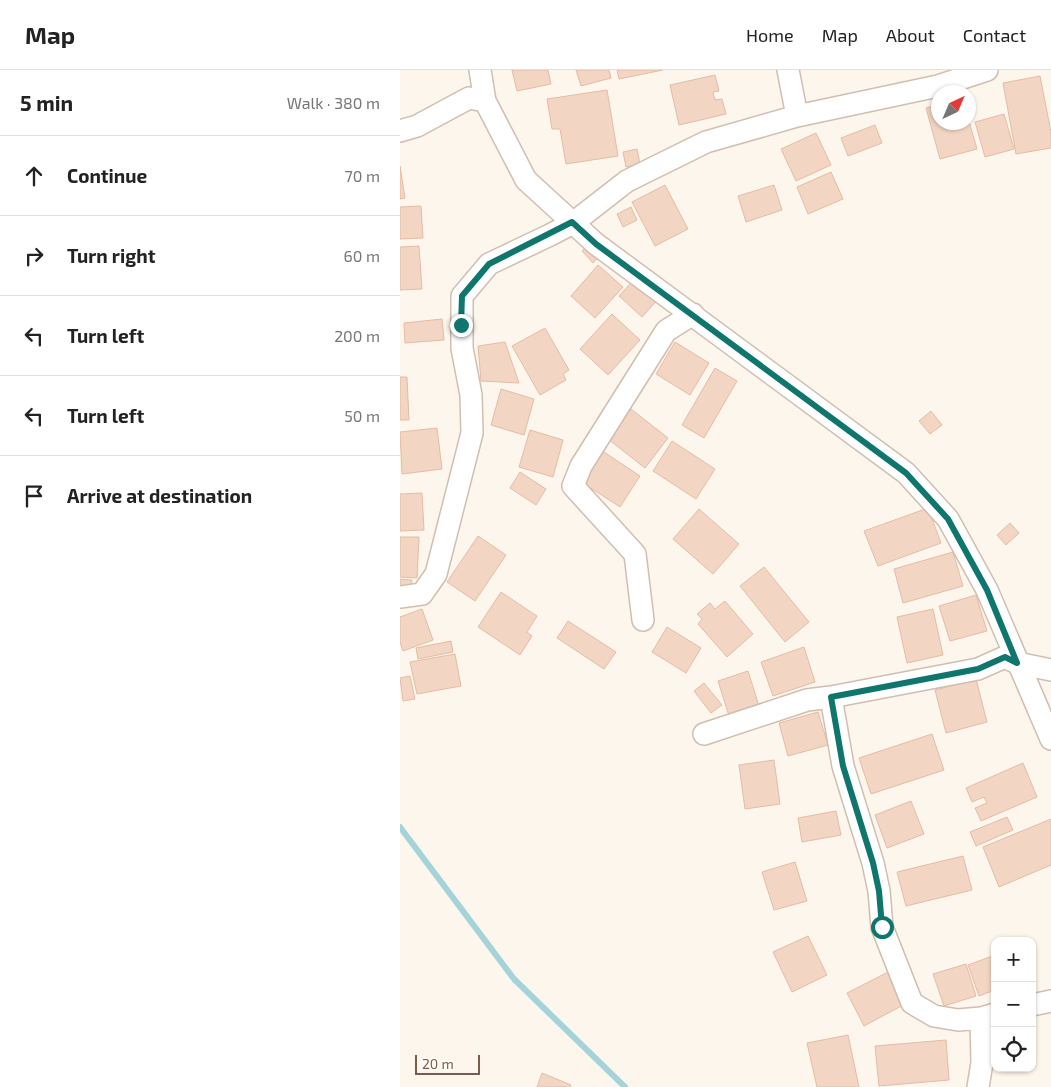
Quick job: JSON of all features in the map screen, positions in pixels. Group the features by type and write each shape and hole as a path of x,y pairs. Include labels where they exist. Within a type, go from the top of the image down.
{"street":[{"path":"480,70 486,101 526,180 596,244 906,473 948,519 987,590 1051,739"},
{"path":"788,70 797,116"},
{"path":"400,597 422,594 436,574 472,433 471,395 462,348 462,296 489,264 572,222 627,181 706,142 797,116 938,86 987,70"},
{"path":"400,131 418,126 469,98 486,101"},
{"path":"643,620 635,554 573,486 581,466 666,331 693,314"},
{"path":"704,734 808,700 978,669 1005,657 1017,663 1051,670"},
{"path":"831,697 843,766 873,863 879,891 882,927 912,1003 934,1016 958,1020 988,1016 978,1087"},
{"path":"1036,1005 1051,1001"}],"building":[{"path":"512,70 548,70 551,84 517,91"},
{"path":"576,70 609,70 611,78 581,86"},
{"path":"617,70 663,70 619,79"},
{"path":"715,75 719,91 713,92 715,100 722,99 726,114 679,125 670,85"},
{"path":"1040,76 1051,132 1051,148 1016,154 1003,83"},
{"path":"607,90 618,156 566,164 560,129 552,129 547,99"},
{"path":"931,107 931,126 926,108"},
{"path":"1004,114 1014,149 985,157 976,122"},
{"path":"875,125 882,143 848,156 841,138"},
{"path":"932,130 971,130 977,149 940,159"},
{"path":"816,133 831,165 796,181 781,149"},
{"path":"637,149 640,164 626,167 623,152"},
{"path":"400,166 405,198 400,199"},
{"path":"831,172 843,199 808,214 797,187"},
{"path":"665,185 688,229 655,246 632,202"},
{"path":"774,185 782,210 746,222 738,196"},
{"path":"421,206 423,238 400,239 400,207"},
{"path":"631,207 637,220 623,227 617,214"},
{"path":"590,243 601,254 593,263 582,251"},
{"path":"419,246 422,289 400,290 400,247"},
{"path":"598,265 623,287 595,318 571,296"},
{"path":"638,275 661,296 642,317 619,296"},
{"path":"612,314 640,340 608,375 580,349"},
{"path":"442,319 444,340 405,343 404,323"},
{"path":"545,328 569,370 563,374 566,380 540,395 512,346"},
{"path":"505,342 519,383 481,381 478,346"},
{"path":"675,342 709,363 690,395 656,374"},
{"path":"715,368 737,381 704,438 682,425"},
{"path":"400,377 407,377 409,420 400,420"},
{"path":"501,389 534,399 524,435 491,425"},
{"path":"631,409 668,438 645,468 608,439"},
{"path":"931,411 942,425 930,434 919,421"},
{"path":"437,428 442,469 402,474 400,432"},
{"path":"530,430 563,440 553,477 519,467"},
{"path":"672,441 715,469 696,499 653,471"},
{"path":"601,450 640,476 620,507 580,481"},
{"path":"520,472 546,489 536,505 510,488"},
{"path":"422,493 424,530 400,531 400,494"},
{"path":"928,508 941,543 878,566 864,531"},
{"path":"699,509 739,544 713,574 673,539"},
{"path":"1010,523 1019,533 1006,545 997,535"},
{"path":"478,536 506,555 475,601 447,582"},
{"path":"400,537 419,537 417,578 400,577"},
{"path":"953,552 963,586 903,603 894,569"},
{"path":"764,567 809,622 785,642 740,586"},
{"path":"400,579 412,580 411,588 400,589"},
{"path":"501,592 537,616 527,632 532,636 520,655 478,627"},
{"path":"976,595 987,631 950,641 939,606"},
{"path":"725,601 753,634 727,657 698,624 702,619 697,614 710,603 715,609"},
{"path":"422,609 433,640 403,651 400,642 400,617"},
{"path":"933,609 943,655 907,663 897,617"},
{"path":"568,621 616,652 604,669 557,638"},
{"path":"667,627 701,648 686,673 652,652"},
{"path":"451,641 453,652 418,659 416,648"},
{"path":"804,647 815,682 773,696 761,662"},
{"path":"455,654 461,686 417,694 410,662"},
{"path":"748,671 760,709 730,719 718,681"},
{"path":"410,676 415,699 403,701 400,678"},
{"path":"976,679 987,722 946,733 935,690"},
{"path":"704,683 722,705 711,713 694,691"},
{"path":"818,712 828,745 788,756 779,723"},
{"path":"932,734 944,770 871,794 859,758"},
{"path":"774,760 780,804 745,809 739,765"},
{"path":"1023,763 1037,797 981,821 975,808 987,803 984,797 972,802 966,788"},
{"path":"911,801 924,834 887,848 875,815"},
{"path":"836,811 841,835 802,842 798,818"},
{"path":"1007,817 1013,830 976,846 970,832"},
{"path":"1051,819 1051,865 999,887 983,847"},
{"path":"963,856 972,890 906,906 897,872"},
{"path":"795,862 807,901 774,910 762,872"},
{"path":"808,936 827,975 792,992 773,952"},
{"path":"991,956 991,992 979,996 968,965"},
{"path":"966,964 976,996 944,1006 933,974"},
{"path":"890,971 907,1003 864,1026 847,993"},
{"path":"848,1035 859,1087 817,1087 807,1043"},
{"path":"946,1040 949,1080 879,1086 875,1046"},
{"path":"542,1073 571,1085 570,1087 537,1087"}],"waterway":[{"path":"400,827 514,979 625,1087"}],"route":[{"path":"461,325 462,296 470,284 489,264 550,235 572,222 596,244 906,473 948,519 987,590 1017,663 1005,657 978,669 831,697 843,766 873,863 879,891 882,927"}]}
